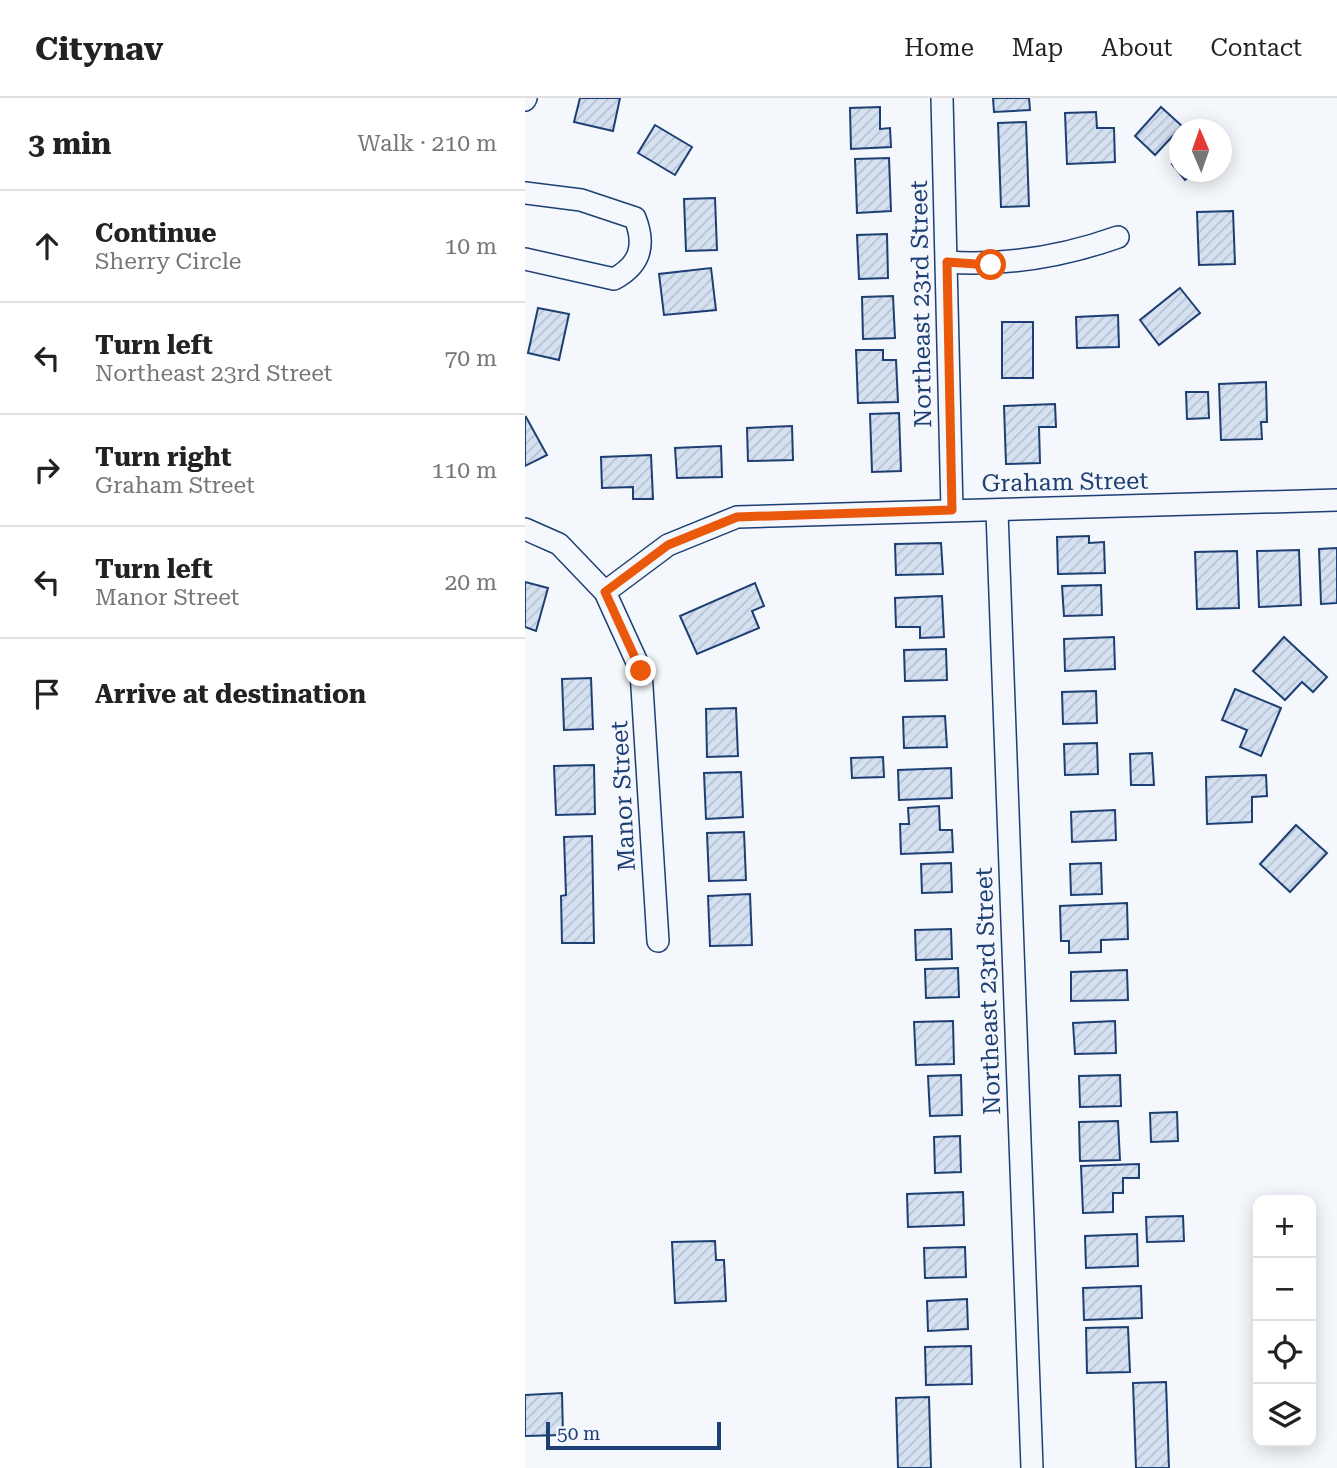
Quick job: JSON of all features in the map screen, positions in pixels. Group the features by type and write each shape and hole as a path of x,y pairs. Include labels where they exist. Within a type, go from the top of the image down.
{"street":[{"name":"Northeast 23rd Street","path":"942,98 952,510"},
{"path":"525,193 581,200 635,218 641,232 639,258 629,271 614,279 525,259"},
{"path":"947,262 991,265 1074,253 1118,237"},
{"name":"Graham Street","path":"605,592 668,545 737,517 952,510 997,512 1337,500"},
{"name":"Northeast 23rd Street","path":"997,512 1032,1468"},
{"name":"Manor Street","path":"525,529 559,544 605,592 641,671 658,941"}],"building":[{"path":"580,98 620,98 613,131 574,122"},
{"path":"993,98 1029,98 1030,110 994,112"},
{"path":"880,107 880,129 890,128 891,147 851,149 850,108"},
{"path":"1161,107 1174,119 1169,119 1169,140 1155,155 1135,136"},
{"path":"1096,112 1097,128 1114,128 1115,162 1067,164 1065,113"},
{"path":"1026,122 1029,206 1001,207 998,123"},
{"path":"655,125 692,147 675,175 638,153"},
{"path":"889,158 891,211 857,213 855,159"},
{"path":"715,198 717,250 686,251 684,199"},
{"path":"1233,211 1235,264 1199,265 1197,212"},
{"path":"887,234 888,278 859,279 857,235"},
{"path":"711,268 716,310 664,315 659,274"},
{"path":"1180,288 1200,313 1159,345 1140,320"},
{"path":"893,296 895,338 863,339 862,297"},
{"path":"538,308 569,314 559,360 528,353"},
{"path":"1118,315 1119,347 1077,348 1076,317"},
{"path":"1002,322 1033,322 1033,378 1002,378"},
{"path":"856,350 883,350 883,360 896,360 898,402 858,403"},
{"path":"1266,382 1267,422 1261,422 1262,439 1221,440 1219,384"},
{"path":"1186,392 1208,392 1209,418 1187,419"},
{"path":"1055,404 1056,427 1039,427 1040,463 1006,464 1004,406"},
{"path":"899,413 901,471 872,472 870,414"},
{"path":"525,418 547,455 525,466"},
{"path":"792,426 793,460 748,461 747,428"},
{"path":"721,446 722,477 677,478 675,448"},
{"path":"651,455 653,499 633,499 633,487 602,488 601,457"},
{"path":"1089,536 1089,543 1104,542 1105,573 1058,574 1057,537"},
{"path":"941,543 943,574 896,575 895,544"},
{"path":"1337,548 1337,603 1321,604 1319,549"},
{"path":"1299,550 1301,605 1259,607 1257,551"},
{"path":"1237,551 1239,608 1197,609 1195,552"},
{"path":"525,582 548,588 536,631 525,627"},
{"path":"755,583 764,606 752,611 759,628 697,654 680,616"},
{"path":"1101,585 1102,615 1064,616 1062,586"},
{"path":"942,596 944,637 920,638 920,627 896,627 895,598"},
{"path":"1114,637 1115,669 1065,671 1064,639"},
{"path":"1284,637 1327,677 1313,692 1302,682 1285,700 1253,671"},
{"path":"946,649 947,680 905,681 904,650"},
{"path":"591,678 593,729 564,730 562,679"},
{"path":"1235,689 1281,708 1261,756 1240,747 1247,730 1222,720"},
{"path":"1096,691 1097,723 1063,724 1062,692"},
{"path":"736,708 738,756 707,757 706,709"},
{"path":"945,716 947,747 904,748 903,717"},
{"path":"1097,743 1098,774 1065,775 1064,744"},
{"path":"1152,753 1154,785 1131,785 1130,754"},
{"path":"883,757 884,777 852,778 851,758"},
{"path":"594,765 595,814 556,815 554,766"},
{"path":"951,768 952,798 899,800 898,770"},
{"path":"741,772 743,817 706,819 704,773"},
{"path":"1266,775 1267,796 1252,797 1252,822 1207,824 1206,777"},
{"path":"939,806 940,830 952,830 953,852 901,854 900,824 909,824 908,808"},
{"path":"1115,810 1116,840 1072,842 1071,812"},
{"path":"1296,825 1327,853 1290,892 1260,864"},
{"path":"744,832 746,880 709,881 707,833"},
{"path":"592,836 594,943 562,943 561,896 566,895 564,837"},
{"path":"951,863 952,892 922,893 921,864"},
{"path":"1101,863 1102,894 1071,895 1070,864"},
{"path":"750,894 752,945 710,946 708,896"},
{"path":"1127,903 1128,939 1101,940 1101,952 1069,953 1069,941 1061,941 1060,906"},
{"path":"951,929 952,959 916,960 915,930"},
{"path":"958,968 959,997 926,998 925,969"},
{"path":"1127,970 1128,1000 1071,1001 1071,972"},
{"path":"953,1021 954,1064 916,1065 914,1022"},
{"path":"1115,1021 1116,1053 1075,1054 1073,1023"},
{"path":"961,1075 962,1115 930,1116 928,1076"},
{"path":"1120,1075 1121,1106 1080,1107 1079,1076"},
{"path":"1177,1112 1178,1141 1151,1142 1150,1113"},
{"path":"1118,1121 1120,1160 1080,1161 1079,1122"},
{"path":"960,1136 961,1172 935,1173 934,1137"},
{"path":"1139,1164 1139,1178 1123,1178 1123,1193 1113,1193 1113,1212 1083,1213 1081,1166"},
{"path":"963,1192 964,1225 908,1227 907,1194"},
{"path":"1183,1216 1184,1241 1147,1242 1146,1217"},
{"path":"1137,1234 1138,1266 1086,1268 1085,1236"},
{"path":"715,1241 716,1260 724,1260 726,1301 675,1303 672,1242"},
{"path":"965,1247 966,1277 925,1278 924,1248"},
{"path":"1141,1286 1142,1318 1084,1320 1083,1288"},
{"path":"967,1299 968,1329 928,1331 927,1301"},
{"path":"1128,1327 1130,1372 1087,1373 1086,1328"},
{"path":"971,1346 972,1384 926,1385 925,1347"},
{"path":"1166,1382 1169,1468 1136,1468 1133,1383"},
{"path":"562,1393 563,1435 525,1436 525,1395"},
{"path":"929,1397 931,1468 898,1468 896,1398"}],"route":[{"path":"641,671 605,592 668,545 737,517 952,510 947,262 991,265"}]}
